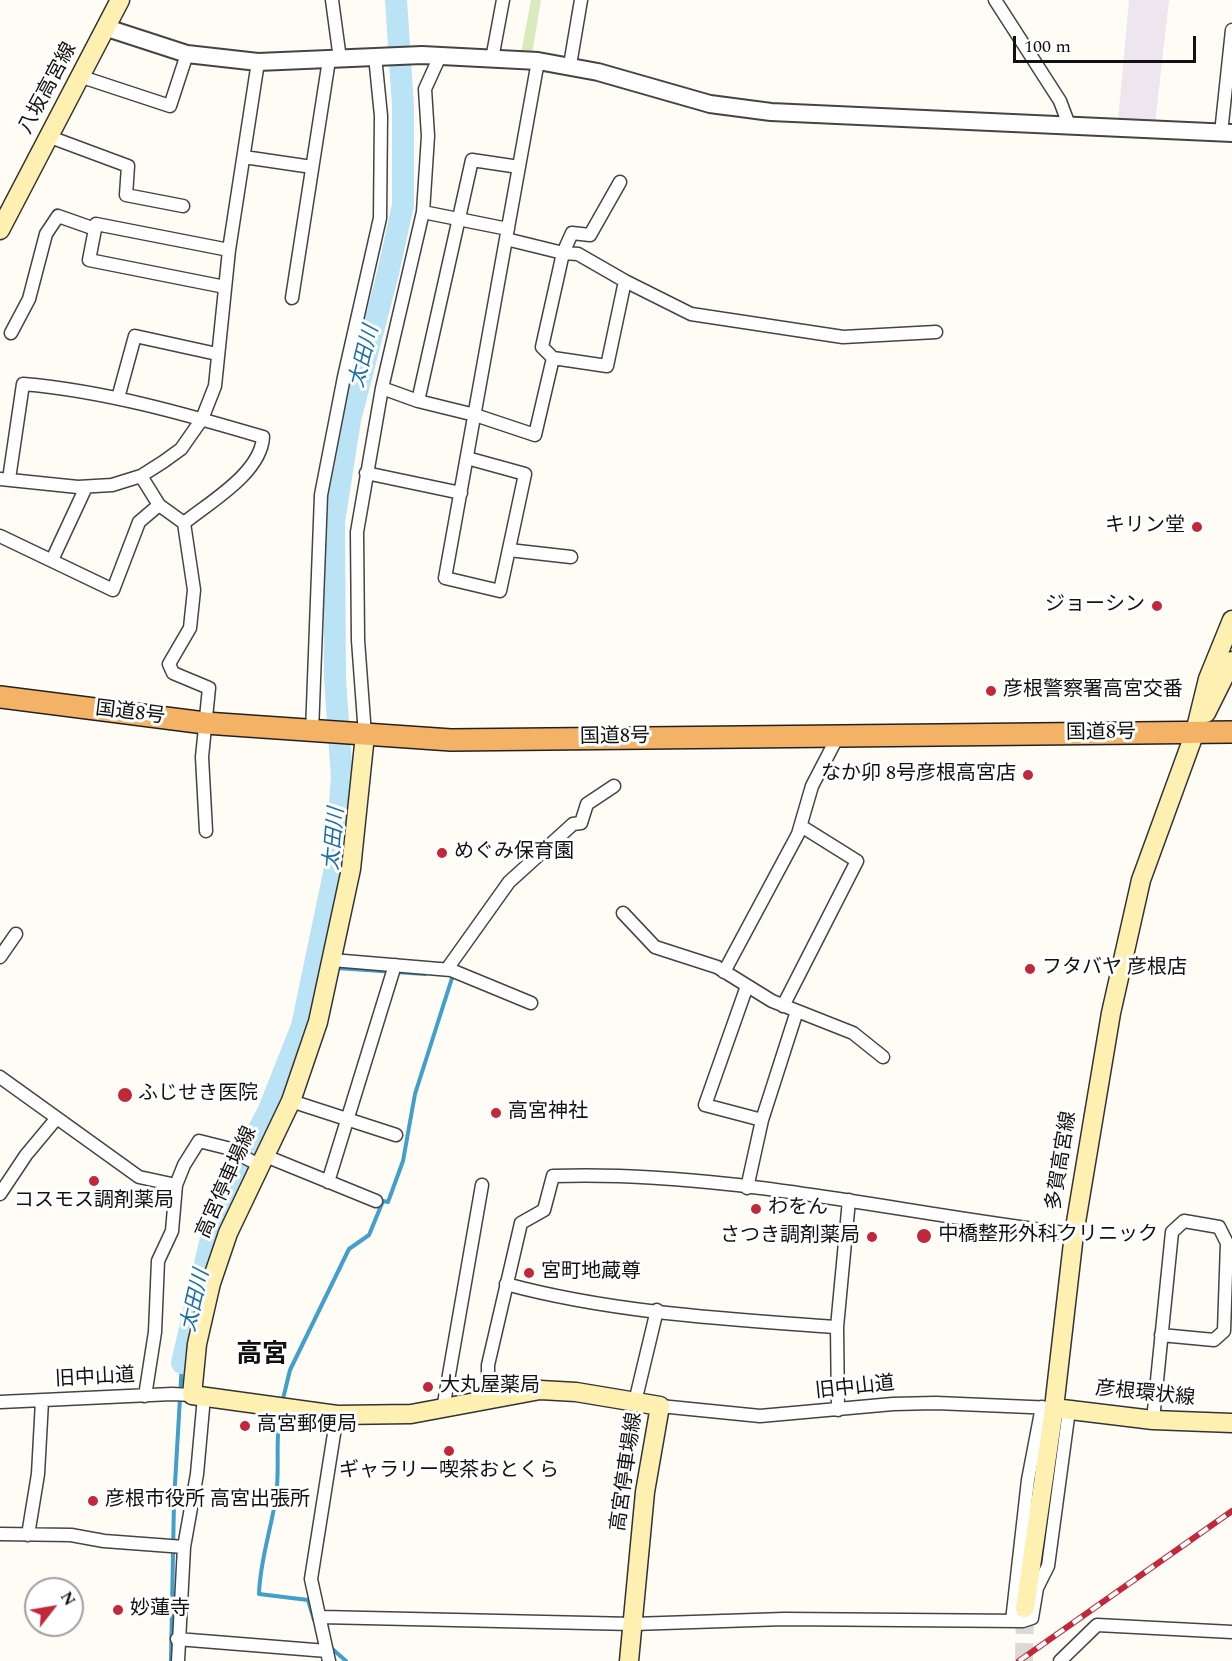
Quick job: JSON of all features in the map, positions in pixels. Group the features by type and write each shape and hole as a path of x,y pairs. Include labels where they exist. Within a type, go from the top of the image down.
{"highway":[{"name":"国道8号","path":"0,697 206,723 451,740 1232,732"}],"main road":[{"name":"八坂高宮線","path":"0,230 82,77 120,0"},
{"path":"1195,732 1208,679 1232,620"},
{"path":"1195,732 1223,684 1232,662"},
{"name":"多賀高宮線","path":"1018,1614 1055,1408 1074,1234 1111,1013 1141,880 1195,732"},
{"name":"高宮停車場線","path":"360,735 351,869 318,1022 291,1101 259,1160 228,1233 211,1283 188,1395 337,1415 411,1414 540,1390 576,1392 660,1406 645,1492 629,1661"},
{"name":"彦根環状線","path":"1055,1408 1153,1420 1232,1423"}],"street":[{"path":"292,298 312,167 334,59 332,0"},
{"path":"492,59 502,0"},
{"path":"570,66 581,0"},
{"path":"995,0 1060,101 1069,125"},
{"path":"107,28 187,54 258,63 418,55 538,61 570,66 710,104 739,109 1026,126 1069,125 1227,133 1232,30"},
{"path":"82,77 170,106 187,54"},
{"path":"314,732 321,495 344,377 380,218 381,116 378,56"},
{"path":"360,735 357,532 382,388 423,212 428,136 424,89 440,56"},
{"path":"467,458 525,474 500,591 445,578 538,61"},
{"path":"184,523 249,470 262,449 263,437 202,419 77,388 23,384 4,479 86,486 112,485 141,476 181,448 202,419 214,386 229,250 258,63"},
{"path":"50,136 128,166 126,195 183,206"},
{"path":"244,157 312,167"},
{"path":"418,401 472,160 519,167"},
{"path":"620,182 590,235 572,233 563,253 542,347 553,358 607,366 626,281"},
{"path":"423,212 458,219 563,253 578,254 691,314 843,337 936,332"},
{"path":"11,333 29,299 46,234 58,216 95,229"},
{"path":"225,287 89,260 96,224 229,250"},
{"path":"118,398 135,336 217,354"},
{"path":"382,388 418,401 475,414 535,435 553,358"},
{"path":"366,473 460,493"},
{"path":"141,476 159,505 184,523 189,545 193,600 190,628 169,664 173,673 209,688 202,757 206,831"},
{"path":"52,560 86,486"},
{"path":"0,536 113,590 139,522 159,505"},
{"path":"509,550 571,557"},
{"path":"724,972 801,826 812,786 838,736"},
{"path":"447,969 509,882 573,824 581,823 587,804 614,786"},
{"path":"783,1006 857,861 801,826"},
{"path":"623,913 655,947 724,972 783,1006 854,1033 883,1057"},
{"path":"0,957 16,934"},
{"path":"332,960 447,969 531,1004"},
{"path":"328,1182 395,966"},
{"path":"747,986 705,1105 762,1120"},
{"path":"747,1188 762,1120 797,1011"},
{"path":"0,1077 139,1177 176,1185"},
{"path":"291,1101 396,1136"},
{"path":"0,1194 26,1155 56,1119"},
{"path":"145,1396 155,1332 158,1261 172,1231 176,1185 184,1165 199,1141 227,1148 328,1182 376,1201"},
{"path":"488,1400 488,1365 520,1223 544,1210 554,1176 602,1175 747,1188 849,1200 1074,1234"},
{"path":"442,1409 482,1185"},
{"path":"838,1410 837,1327 849,1200"},
{"path":"1153,1420 1161,1335 1172,1232 1184,1221 1219,1227 1227,1243 1224,1331 1214,1340 1161,1335"},
{"path":"506,1284 554,1297 693,1316 837,1327"},
{"path":"635,1402 657,1310"},
{"path":"177,1661 183,1547 197,1474 188,1395"},
{"name":"旧中山道","path":"0,1402 188,1395"},
{"path":"28,1535 38,1474 42,1401"},
{"name":"旧中山道","path":"660,1406 760,1416 925,1403 1055,1408"},
{"path":"177,1639 328,1656 311,1579 337,1415"},
{"path":"0,1534 71,1535 104,1541 183,1547"},
{"path":"321,1617 633,1624 1018,1614"},
{"path":"1060,1661 1097,1625 1232,1632"}],"shaded area":[{"path":"1129,0 1169,0 1155,124 1118,121"}],"green space":[{"path":"531,0 541,0 532,54 521,53"}],"waterway":[{"name":"太田川","path":"182,1363 214,1225 227,1189 268,1112 302,1026 334,873 342,778 335,678 334,522 350,420 403,205 403,106 396,0"},
{"path":"315,962 326,965"},
{"path":"337,968 425,974"},
{"path":"282,1403 290,1370 349,1249 369,1235 383,1201 388,1202 403,1161 415,1094 453,975"},
{"name":"太田川","path":"171,1661 174,1501 182,1363"},
{"path":"280,1414 276,1497 261,1569 259,1594 308,1600 314,1620"},
{"path":"329,1646 346,1661"}],"tunnel":[{"path":"1024,1661 1025,1608"}],"railway":[{"path":"1019,1661 1232,1511"}],"place":[{"name":"キリン堂","path":"1197,527"},
{"name":"ジョーシン","path":"1157,606"},
{"name":"彦根警察署高宮交番","path":"991,691"},
{"name":"なか卯 8号彦根高宮店","path":"1028,775"},
{"name":"めぐみ保育園","path":"442,853"},
{"name":"フタバヤ 彦根店","path":"1030,969"},
{"name":"ふじせき医院","path":"125,1095"},
{"name":"高宮神社","path":"496,1113"},
{"name":"コスモス調剤薬局","path":"94,1181"},
{"name":"わをん","path":"756,1209"},
{"name":"中橋整形外科クリニック","path":"924,1236"},
{"name":"さつき調剤薬局","path":"872,1237"},
{"name":"宮町地蔵尊","path":"529,1273"},
{"name":"大丸屋薬局","path":"428,1387"},
{"name":"高宮郵便局","path":"245,1426"},
{"name":"ギャラリー喫茶おとくら","path":"449,1451"},
{"name":"彦根市役所 高宮出張所","path":"93,1501"},
{"name":"妙蓮寺","path":"118,1610"}],"district":[{"name":"高宮","path":"262,1357"}]}
